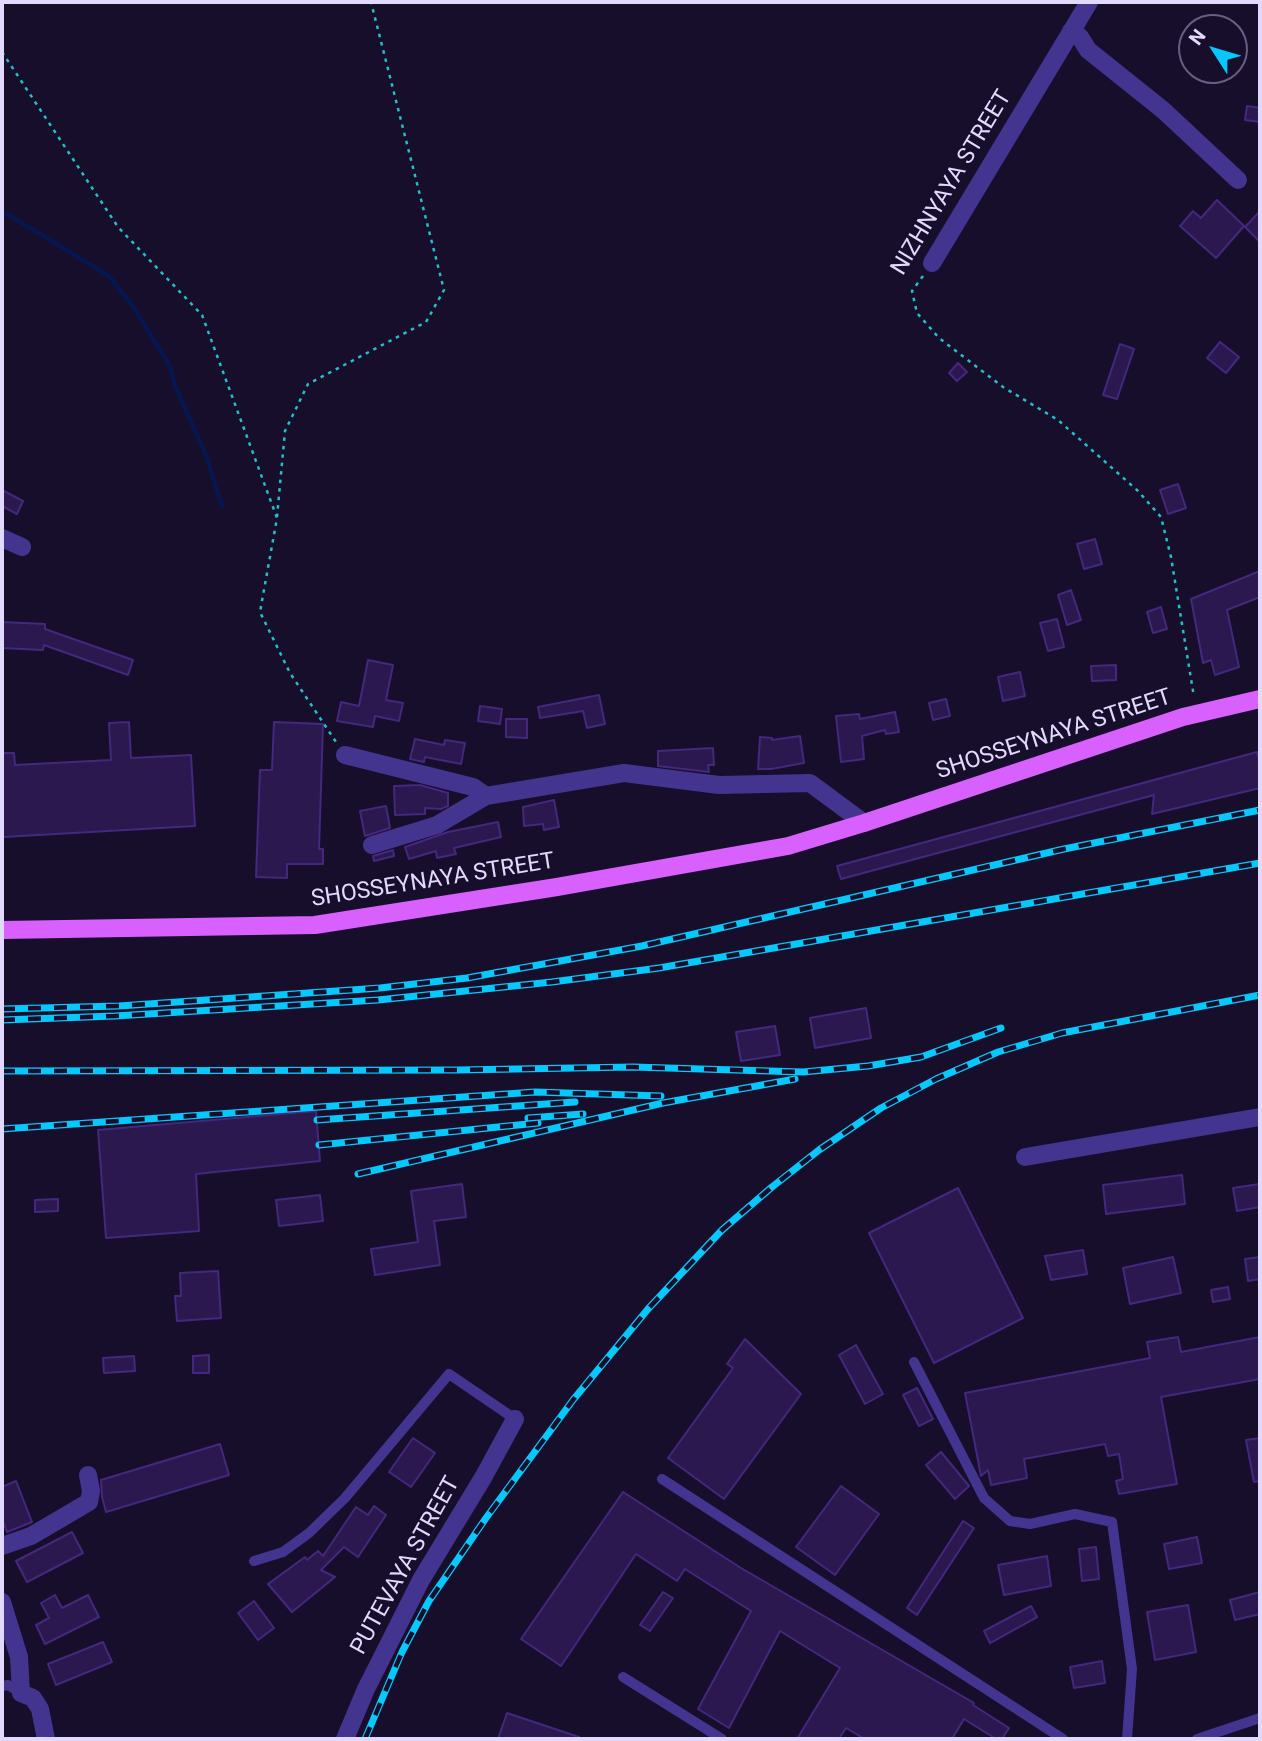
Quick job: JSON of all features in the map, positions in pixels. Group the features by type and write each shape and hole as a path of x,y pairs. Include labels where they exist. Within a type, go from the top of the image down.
{"main road":[{"name":"SHOSSEYNAYA STREET","path":"2,930 315,925 557,887 788,846 1197,714 1260,699"}],"street":[{"name":"NIZHNYAYA STREET","path":"932,263 1089,2"},
{"path":"1071,31 1080,37 1088,50 1163,110 1238,180"},
{"path":"2,538 22,547"},
{"path":"345,755 472,787 486,796"},
{"name":"SHOSSEYNAYA STREET","path":"372,845 437,825 486,796 624,773 719,785 810,783 864,823"},
{"path":"1025,1157 1260,1117"},
{"name":"PUTEVAYA STREET","path":"345,1739 366,1689 421,1580 515,1419"},
{"path":"2,1546 31,1536 89,1502 89,1475"},
{"path":"2,1602 19,1657 21,1693 33,1698 40,1709 46,1739"}],"lane":[{"path":"914,1362 985,1498 1010,1521 1030,1524 1075,1514 1112,1522 1132,1669 1127,1739"},
{"path":"254,1561 283,1552 309,1533 345,1498 449,1374 515,1419"},
{"path":"662,1479 1063,1739"},
{"path":"623,1677 722,1739"},
{"path":"2,1686 8,1685 21,1693"},
{"path":"1197,1739 1260,1718"}],"path":[{"path":"345,755 290,673 260,612 277,518 285,430 308,384 426,322 444,290 371,2"},
{"path":"2,52 118,227 202,315 277,518"},
{"name":"NIZHNYAYA STREET","path":"932,263 912,291 918,313 939,338 1003,387 1058,420 1138,491 1161,517 1171,557 1197,714"}],"building":[{"path":"1247,106 1260,108 1260,122 1245,120"},
{"path":"1217,200 1244,226 1216,258 1180,226 1193,211 1201,218"},
{"path":"1260,211 1260,242 1245,227"},
{"path":"1220,342 1239,357 1226,373 1207,358"},
{"path":"1120,344 1134,349 1117,399 1103,395"},
{"path":"958,363 967,372 957,381 949,373"},
{"path":"1178,484 1186,508 1168,514 1160,490"},
{"path":"2,490 23,501 17,514 2,506"},
{"path":"1095,539 1102,564 1084,569 1077,544"},
{"path":"1260,571 1260,597 1227,610 1239,667 1215,675 1211,660 1203,663 1191,599"},
{"path":"1071,590 1081,620 1067,625 1058,595"},
{"path":"1161,607 1167,629 1153,633 1147,612"},
{"path":"1057,619 1064,647 1048,651 1040,623"},
{"path":"2,622 45,624 45,629 133,660 128,675 44,645 43,650 2,648"},
{"path":"368,660 393,665 386,700 403,703 399,721 375,716 373,727 337,721 341,702 359,706"},
{"path":"1116,665 1116,680 1092,681 1091,666"},
{"path":"1020,672 1025,696 1003,701 998,677"},
{"path":"599,695 605,724 587,728 583,711 540,718 538,707"},
{"path":"946,699 950,716 933,720 929,703"},
{"path":"480,706 502,709 500,724 478,721"},
{"path":"895,712 899,732 886,734 885,730 862,736 864,759 841,762 836,716 859,714 860,719"},
{"path":"506,719 527,719 527,738 506,737"},
{"path":"129,722 131,758 191,755 195,826 3,837 2,753 14,753 15,765 111,760 109,723"},
{"path":"274,722 323,724 319,849 323,849 323,864 287,864 287,878 256,877 260,770 272,770"},
{"path":"800,736 804,763 758,769 760,737 772,740"},
{"path":"415,739 444,745 445,740 465,743 461,764 425,757 424,762 410,759"},
{"path":"713,748 714,765 708,765 709,772 658,766 658,751"},
{"path":"1257,752 1260,788 1152,814 1154,795 841,879 837,866"},
{"path":"420,785 448,793 448,806 441,809 425,808 425,814 395,815 394,786"},
{"path":"554,800 559,827 544,830 543,824 524,826 523,807"},
{"path":"386,806 390,828 365,836 360,811"},
{"path":"498,822 501,837 454,848 456,854 437,858 436,851 409,859 405,847 448,832"},
{"path":"393,850 394,856 374,861 373,856"},
{"path":"866,1008 871,1038 815,1048 810,1018"},
{"path":"775,1026 780,1055 741,1061 736,1032"},
{"path":"316,1111 320,1161 196,1174 199,1231 106,1238 98,1130"},
{"path":"1182,1175 1185,1204 1106,1214 1103,1185"},
{"path":"462,1184 466,1217 434,1221 440,1265 375,1275 371,1249 418,1242 411,1191"},
{"path":"1260,1184 1260,1207 1237,1211 1233,1188"},
{"path":"958,1188 1023,1318 934,1363 869,1233"},
{"path":"320,1195 323,1221 279,1226 276,1200"},
{"path":"58,1199 58,1211 35,1212 35,1200"},
{"path":"1083,1250 1087,1274 1051,1280 1045,1256"},
{"path":"1173,1257 1181,1293 1130,1304 1123,1268"},
{"path":"1260,1257 1260,1279 1248,1281 1245,1259"},
{"path":"218,1271 221,1318 177,1321 175,1296 181,1296 180,1273"},
{"path":"1228,1287 1230,1299 1213,1302 1211,1290"},
{"path":"1178,1337 1181,1352 1260,1337 1260,1379 1161,1397 1177,1484 1119,1494 1116,1481 1123,1479 1119,1454 1108,1456 1105,1444 1024,1459 1027,1478 991,1485 988,1470 981,1476 965,1393 1150,1358 1147,1342"},
{"path":"745,1339 801,1394 724,1499 668,1458 733,1368 727,1364"},
{"path":"856,1345 883,1394 865,1404 839,1355"},
{"path":"209,1355 209,1373 193,1373 193,1356"},
{"path":"134,1356 135,1371 104,1373 103,1358"},
{"path":"917,1388 933,1419 919,1426 903,1395"},
{"path":"413,1438 435,1453 411,1487 389,1472"},
{"path":"1260,1438 1260,1481 1254,1482 1246,1440"},
{"path":"220,1444 229,1475 106,1512 101,1480"},
{"path":"941,1452 969,1486 955,1499 926,1465"},
{"path":"16,1481 32,1522 7,1532 2,1519 2,1487"},
{"path":"841,1486 879,1514 835,1575 796,1547"},
{"path":"623,1492 741,1568 974,1703 973,1705 1009,1728 1002,1739 996,1739 964,1719 952,1739 865,1739 846,1728 839,1739 797,1739 840,1668 780,1631 729,1728 698,1709 751,1611 685,1569 677,1581 636,1554 561,1666 521,1639"},
{"path":"374,1506 386,1515 358,1557 344,1547 321,1570 335,1577 292,1612 268,1584 305,1557 307,1560 318,1551 323,1556 356,1507 368,1515"},
{"path":"963,1521 974,1528 917,1615 907,1608"},
{"path":"72,1532 83,1553 27,1582 16,1561"},
{"path":"1197,1537 1202,1563 1169,1569 1164,1544"},
{"path":"1096,1547 1099,1579 1082,1581 1079,1549"},
{"path":"1047,1556 1051,1586 1004,1595 998,1565"},
{"path":"663,1592 673,1598 650,1631 640,1625"},
{"path":"1260,1592 1260,1614 1235,1620 1230,1600"},
{"path":"55,1595 62,1608 88,1595 99,1617 45,1644 36,1625 49,1618 41,1603"},
{"path":"254,1601 274,1628 258,1640 238,1613"},
{"path":"1188,1605 1196,1652 1155,1660 1147,1612"},
{"path":"1031,1606 1037,1617 990,1643 984,1631"},
{"path":"103,1642 112,1662 56,1685 48,1664"},
{"path":"1102,1661 1105,1683 1074,1688 1070,1667"},
{"path":"507,1713 579,1737 579,1739 498,1739"}],"waterway":[{"path":"2,211 109,276 132,305 170,366 175,386 206,455 222,506"}],"railway":[{"path":"2,1009 119,1006 380,988 467,978 642,946 1064,849 1260,810"},
{"path":"2,1020 378,1000 552,982 659,968 1260,863"},
{"path":"365,1739 402,1652 429,1601 573,1400 648,1309 722,1230 772,1187 819,1150 881,1108 936,1079 998,1052 1062,1033 1260,995"},
{"path":"2,1071 633,1067 803,1072 868,1066 921,1057 1001,1028"},
{"path":"358,1174 663,1103 795,1079"},
{"path":"2,1129 535,1092 661,1096"},
{"path":"317,1120 575,1102"},
{"path":"528,1118 583,1114"},
{"path":"319,1145 538,1123"}]}
